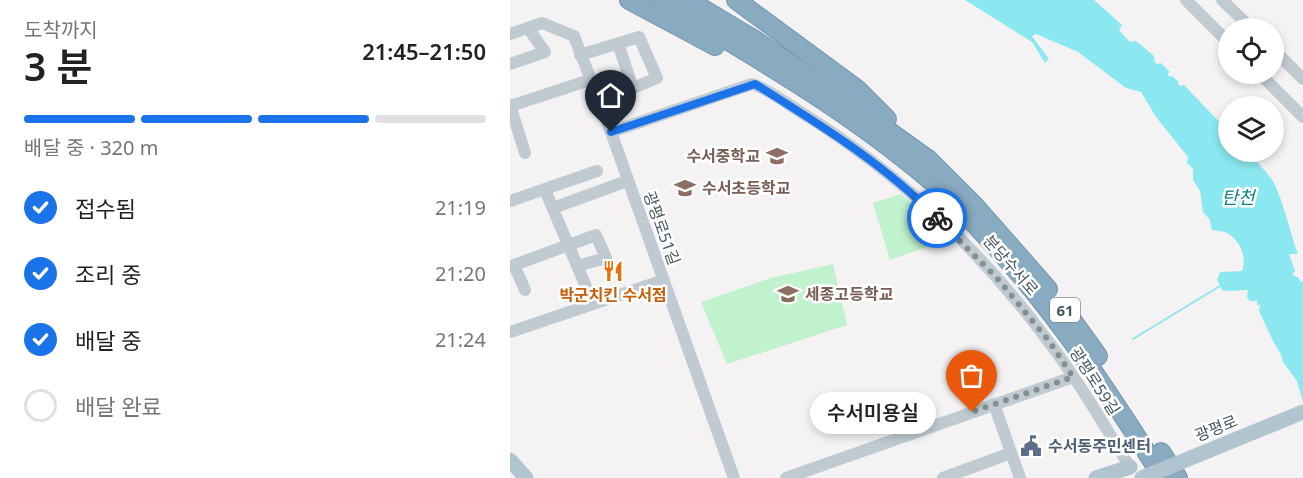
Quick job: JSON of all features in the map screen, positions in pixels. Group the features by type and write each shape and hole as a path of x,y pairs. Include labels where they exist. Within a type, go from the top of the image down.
{"highway":[{"path":"629,0 744,62 786,76"},
{"name":"분당수서로","path":"660,0 786,76 877,138 946,195 1002,252 1060,323 1107,390 1163,478"},
{"name":"분당수서로","path":"688,0 755,40 929,160 975,206 1024,261 1082,332 1178,478"},
{"path":"736,0 857,89 929,160"}],"main road":[{"name":"광평로","path":"1142,478 1303,412"},
{"path":"510,460 526,478"},
{"path":"1096,478 1130,466"}],"street":[{"path":"1186,0 1218,32"},
{"path":"1222,0 1241,18"},
{"name":"광평로51길","path":"510,34 542,22 573,36 611,132 734,478"},
{"path":"510,64 545,52 528,28"},
{"path":"580,55 618,44"},
{"path":"1284,60 1303,79"},
{"path":"525,153 510,105 590,80"},
{"name":"광평로59길","path":"611,132 755,84 823,126 922,203 997,278 1049,341 1130,466"},
{"path":"1270,84 1303,117"},
{"path":"510,201 597,171"},
{"path":"552,208 627,181"},
{"path":"545,189 593,303"},
{"path":"525,290 512,266 596,236 606,258 577,266"},
{"path":"510,332 664,280"},
{"path":"786,478 1073,377"},
{"path":"994,404 1020,478"},
{"path":"943,478 1011,453"}],"green space":[{"path":"901,194 950,239 890,260 873,203"},
{"path":"833,264 847,325 727,364 701,302 771,278"}],"water":[{"name":"탄천","path":"965,0 1094,0 1122,25 1119,30 1130,42 1136,41 1154,56 1157,64 1161,63 1169,71 1168,76 1178,81 1179,86 1184,85 1218,121 1218,162 1257,162 1273,181 1298,254 1289,254 1295,271 1292,275 1299,278 1301,282 1303,281 1303,402 1297,381 1283,362 1259,311 1260,305 1257,305 1257,301 1250,301 1247,297 1248,290 1223,291 1217,280 1220,272 1242,271 1244,261 1242,250 1232,236 1212,230 1210,220 1203,212 1200,191 1193,180 1193,169 1187,163 1188,157 1156,117 1141,92 1126,88 1078,52 1036,34 1032,36 1049,59 1045,63 1032,42"}],"waterway":[{"path":"1133,339 1220,286"}],"way so far":[{"path":"937,218 997,278 1049,341 1073,377 972,412"}],"place":[{"name":"수서중학교","path":"777,156"},
{"name":"수서초등학교","path":"685,188"},
{"name":"박군치킨 수서점","path":"613,271"},
{"name":"세종고등학교","path":"788,294"},
{"name":"수서미용실","path":"972,412"},
{"name":"수서동주민센터","path":"1031,446"}],"route":[{"path":"611,132 755,84 823,126 873,163 937,218"}]}
